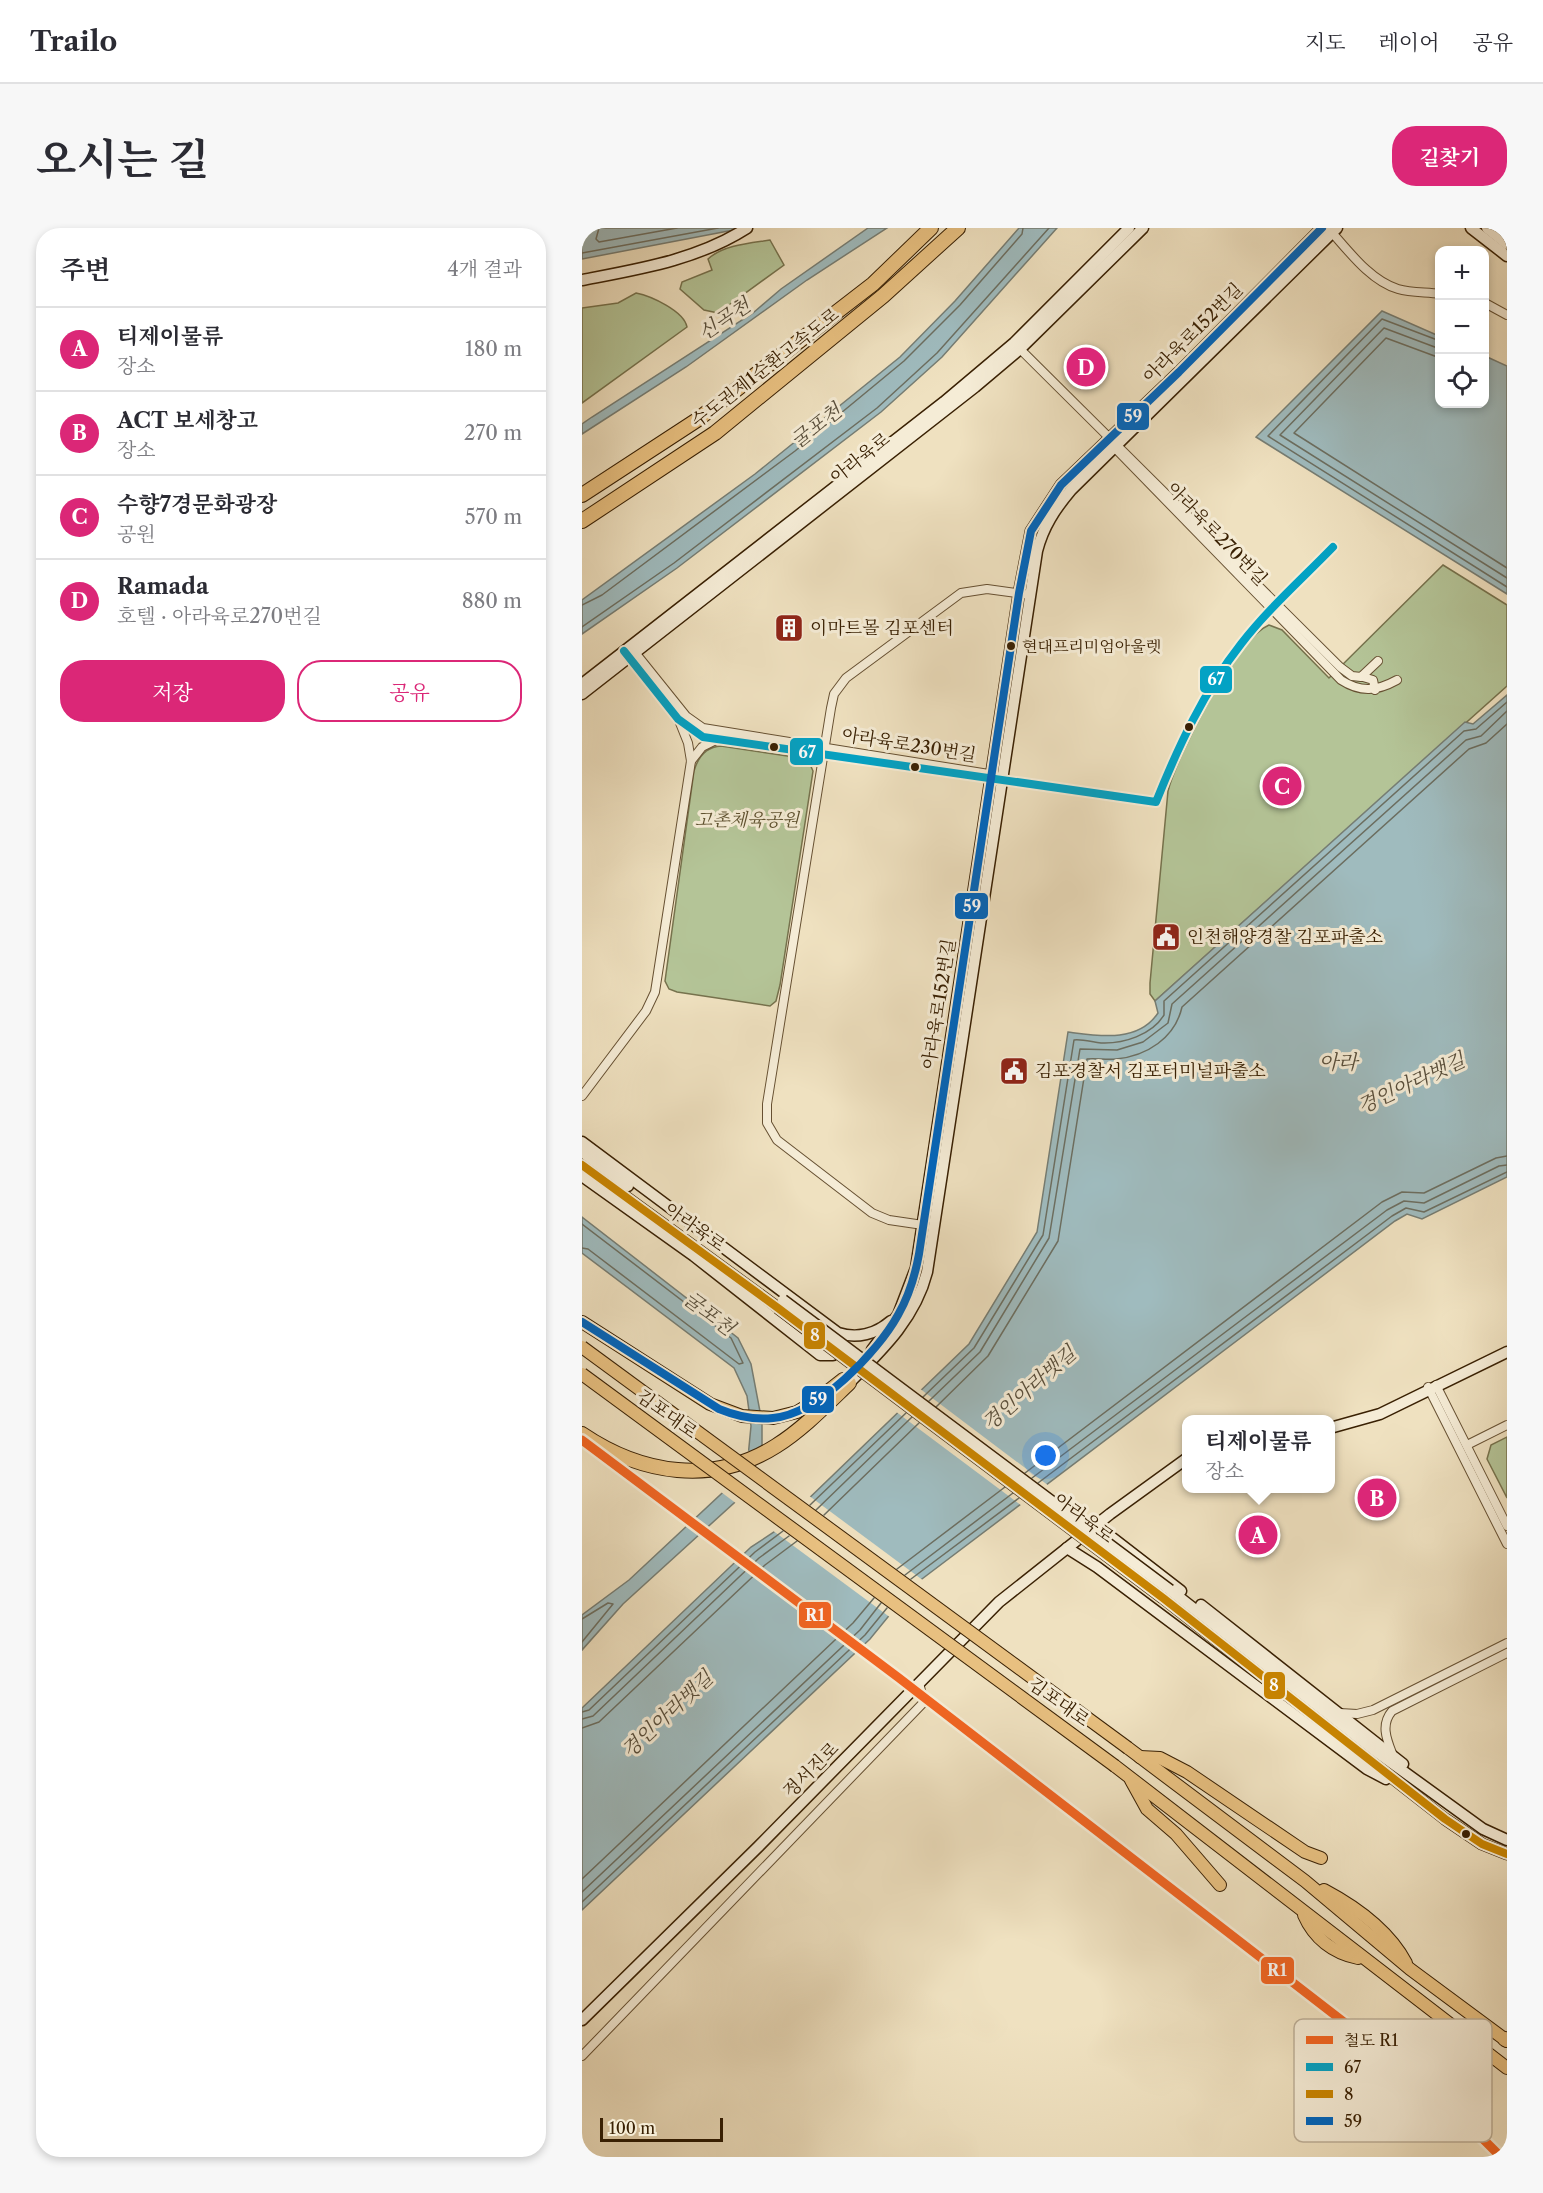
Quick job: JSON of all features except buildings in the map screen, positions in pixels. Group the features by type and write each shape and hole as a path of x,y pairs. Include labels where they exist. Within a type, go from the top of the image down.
{"highway":[{"name":"수도권제1순환고속도로","path":"582,495 697,420 873,284 932,228"},
{"name":"수도권제1순환고속도로","path":"582,521 715,433 883,296 958,228"},
{"path":"582,1434 613,1454 657,1469 693,1472 743,1463 774,1448 846,1381"}],"main road":[{"path":"582,1322 687,1390 729,1413 773,1418 805,1407 846,1381"},
{"name":"김포대로","path":"582,1347 1140,1757 1305,1881 1410,1969 1478,2019"},
{"name":"김포대로","path":"582,1374 1130,1776 1304,1914 1443,2019"},
{"path":"1140,1757 1160,1758 1187,1772 1305,1851 1322,1858"},
{"path":"1130,1776 1148,1809 1176,1834 1220,1885"},
{"name":"김포대로","path":"1492,2030 1506,2040"},
{"name":"김포대로","path":"1492,2057 1507,2068"}],"street":[{"path":"582,280 674,261 709,248 747,228"},
{"name":"아라육로","path":"1017,346 1129,228"},
{"name":"아라육로","path":"582,694 630,652 1017,346 1143,228"},
{"path":"1472,228 1507,256"},
{"path":"1487,228 1507,244"},
{"name":"아라육로152번길","path":"846,1381 901,1328 924,1281 1004,780 1037,551 1047,522 1071,490 1114,445 1330,229 1373,274 1389,286 1405,291 1435,294"},
{"path":"1489,305 1507,315"},
{"name":"아라육로270번길","path":"1017,346 1273,607 1341,680 1354,687 1375,690"},
{"name":"아라육로152번길","path":"846,1381 877,1345 898,1315 914,1277 1028,542 1036,520 1061,485 1114,445"},
{"path":"1273,607 1333,547"},
{"path":"923,1225 889,1220 872,1214 777,1140 767,1123 767,1104 824,752 834,694 846,678 961,593 976,589 1031,595"},
{"name":"아라육로270번길","path":"1273,607 1346,672"},
{"name":"아라육로230번길","path":"630,652 697,725 711,731 824,752 1156,802 1182,742 1216,679 1242,642 1273,607"},
{"name":"아라육로","path":"582,684 630,652"},
{"name":"아라육로230번길","path":"630,652 678,719 695,733 716,740 824,752"},
{"path":"1363,676 1378,661"},
{"path":"1341,680 1346,672 1357,677 1363,676 1373,680 1375,690 1397,680"},
{"path":"582,1095 653,999 691,761 688,743 678,719"},
{"path":"691,761 702,747 716,740"},
{"path":"582,1142 831,1328 838,1334 840,1344 836,1353 827,1357 694,1256 582,1176"},
{"name":"아라육로","path":"582,1152 1378,1753 1483,1829 1507,1840"},
{"name":"아라육로","path":"582,1165 781,1304"},
{"path":"831,1328 845,1335 863,1335 878,1330 898,1315"},
{"path":"1335,1427 1368,1418 1507,1352"},
{"path":"1335,1422 1377,1410 1431,1387"},
{"path":"1431,1387 1467,1445 1507,1526"},
{"path":"1431,1387 1507,1544"},
{"path":"1467,1445 1507,1425"},
{"path":"1097,1526 1182,1462"},
{"path":"1097,1526 1114,1518 1182,1469"},
{"path":"1097,1526 1392,1753 1425,1786"},
{"name":"정서진로","path":"582,2020 999,1602 1097,1526"},
{"path":"1097,1567 1099,1556 1115,1542"},
{"path":"1067,1548 1097,1567 1359,1763 1415,1796"},
{"name":"아라육로","path":"1166,1594 1415,1796 1472,1838 1507,1854"},
{"path":"1340,1713 1357,1714 1373,1710 1507,1643"},
{"path":"1392,1753 1385,1730 1386,1720 1392,1711 1507,1653"},
{"path":"582,2056 924,1702 919,1683"}],"green space":[{"path":"770,240 784,265 718,313 704,310 680,289 682,282 712,270 708,259 714,254 738,245"},
{"path":"636,293 650,297 674,310 685,321 687,327 582,403 582,308 618,303"},
{"path":"1443,565 1507,605 1507,686 1155,1001 1150,994 1150,983 1168,791 1195,727 1225,674 1256,635 1269,625 1282,630 1329,678"},
{"name":"고촌체육공원","path":"721,746 801,758 809,762 813,771 780,985 776,1001 770,1006 677,992 669,989 665,981 694,771 703,754 711,748"},
{"path":"1507,1437 1507,1498 1487,1459 1491,1445"}],"water":[{"path":"601,228 744,228 582,259 582,231"},
{"path":"868,228 887,228 807,280 686,367 582,434 582,424 753,313 781,289"},
{"name":"굴포천","path":"1019,228 1057,228 942,357 881,412 677,568 582,634 582,600 755,474 900,357 955,301"},
{"path":"1382,311 1435,334 1435,408 1489,408 1489,358 1507,366 1507,594 1256,437"},
{"name":"아라","path":"1507,695 1507,1177 1422,1219 1407,1214 1395,1221 914,1585 870,1639 582,1910 582,1708 751,1547 774,1532 969,1344 1037,1232 1068,1032 1117,1035 1140,1029 1150,1023 1158,1013 1155,1001 1465,722 1473,724"},
{"path":"582,1217 738,1338 751,1364 762,1422 762,1450 745,1493 623,1604 582,1650 582,1615 629,1580 735,1481 748,1457 751,1426 747,1396 734,1368 582,1253"}],"pier":[{"path":"919,1388 1049,1486 1022,1506 895,1411"},
{"path":"746,1449 763,1462 763,1465 752,1488 737,1504 721,1492 741,1468"},
{"path":"808,1495 924,1581 891,1618 772,1530"}],"rail line":[{"name":"R1","path":"582,1440 899,1678 1340,2019"},
{"name":"R1","path":"1486,2142 1501,2157"}],"transit line":[{"name":"59","path":"582,1322 719,1409 759,1418 790,1414 809,1406 827,1394 861,1363 888,1330 902,1308 919,1254 1019,593 1031,531 1061,485 1179,372 1322,228"},
{"name":"67","path":"624,651 678,719 703,737 1156,802 1193,720 1228,662 1262,619 1333,547"},
{"name":"8","path":"582,1165 778,1308 1163,1598 1445,1819 1482,1844 1507,1854"}],"place":[{"name":"Ramada","path":"1086,367"},
{"name":"이마트몰 김포센터","path":"789,628"},
{"name":"현대프리미엄아울렛","path":"1011,646"},
{"name":"수향7경문화광장","path":"1282,786"},
{"name":"인천해양경찰 김포파출소","path":"1166,937"},
{"name":"김포경찰서 김포터미널파출소","path":"1014,1071"},
{"name":"ACT 보세창고","path":"1377,1498"},
{"name":"티제이물류","path":"1258,1535"}],"water label":[{"name":"신곡천","path":"724,319"},
{"name":"경인아라뱃길","path":"1411,1083"},
{"name":"경인아라뱃길","path":"1029,1388"},
{"name":"경인아라뱃길","path":"667,1714"}]}
